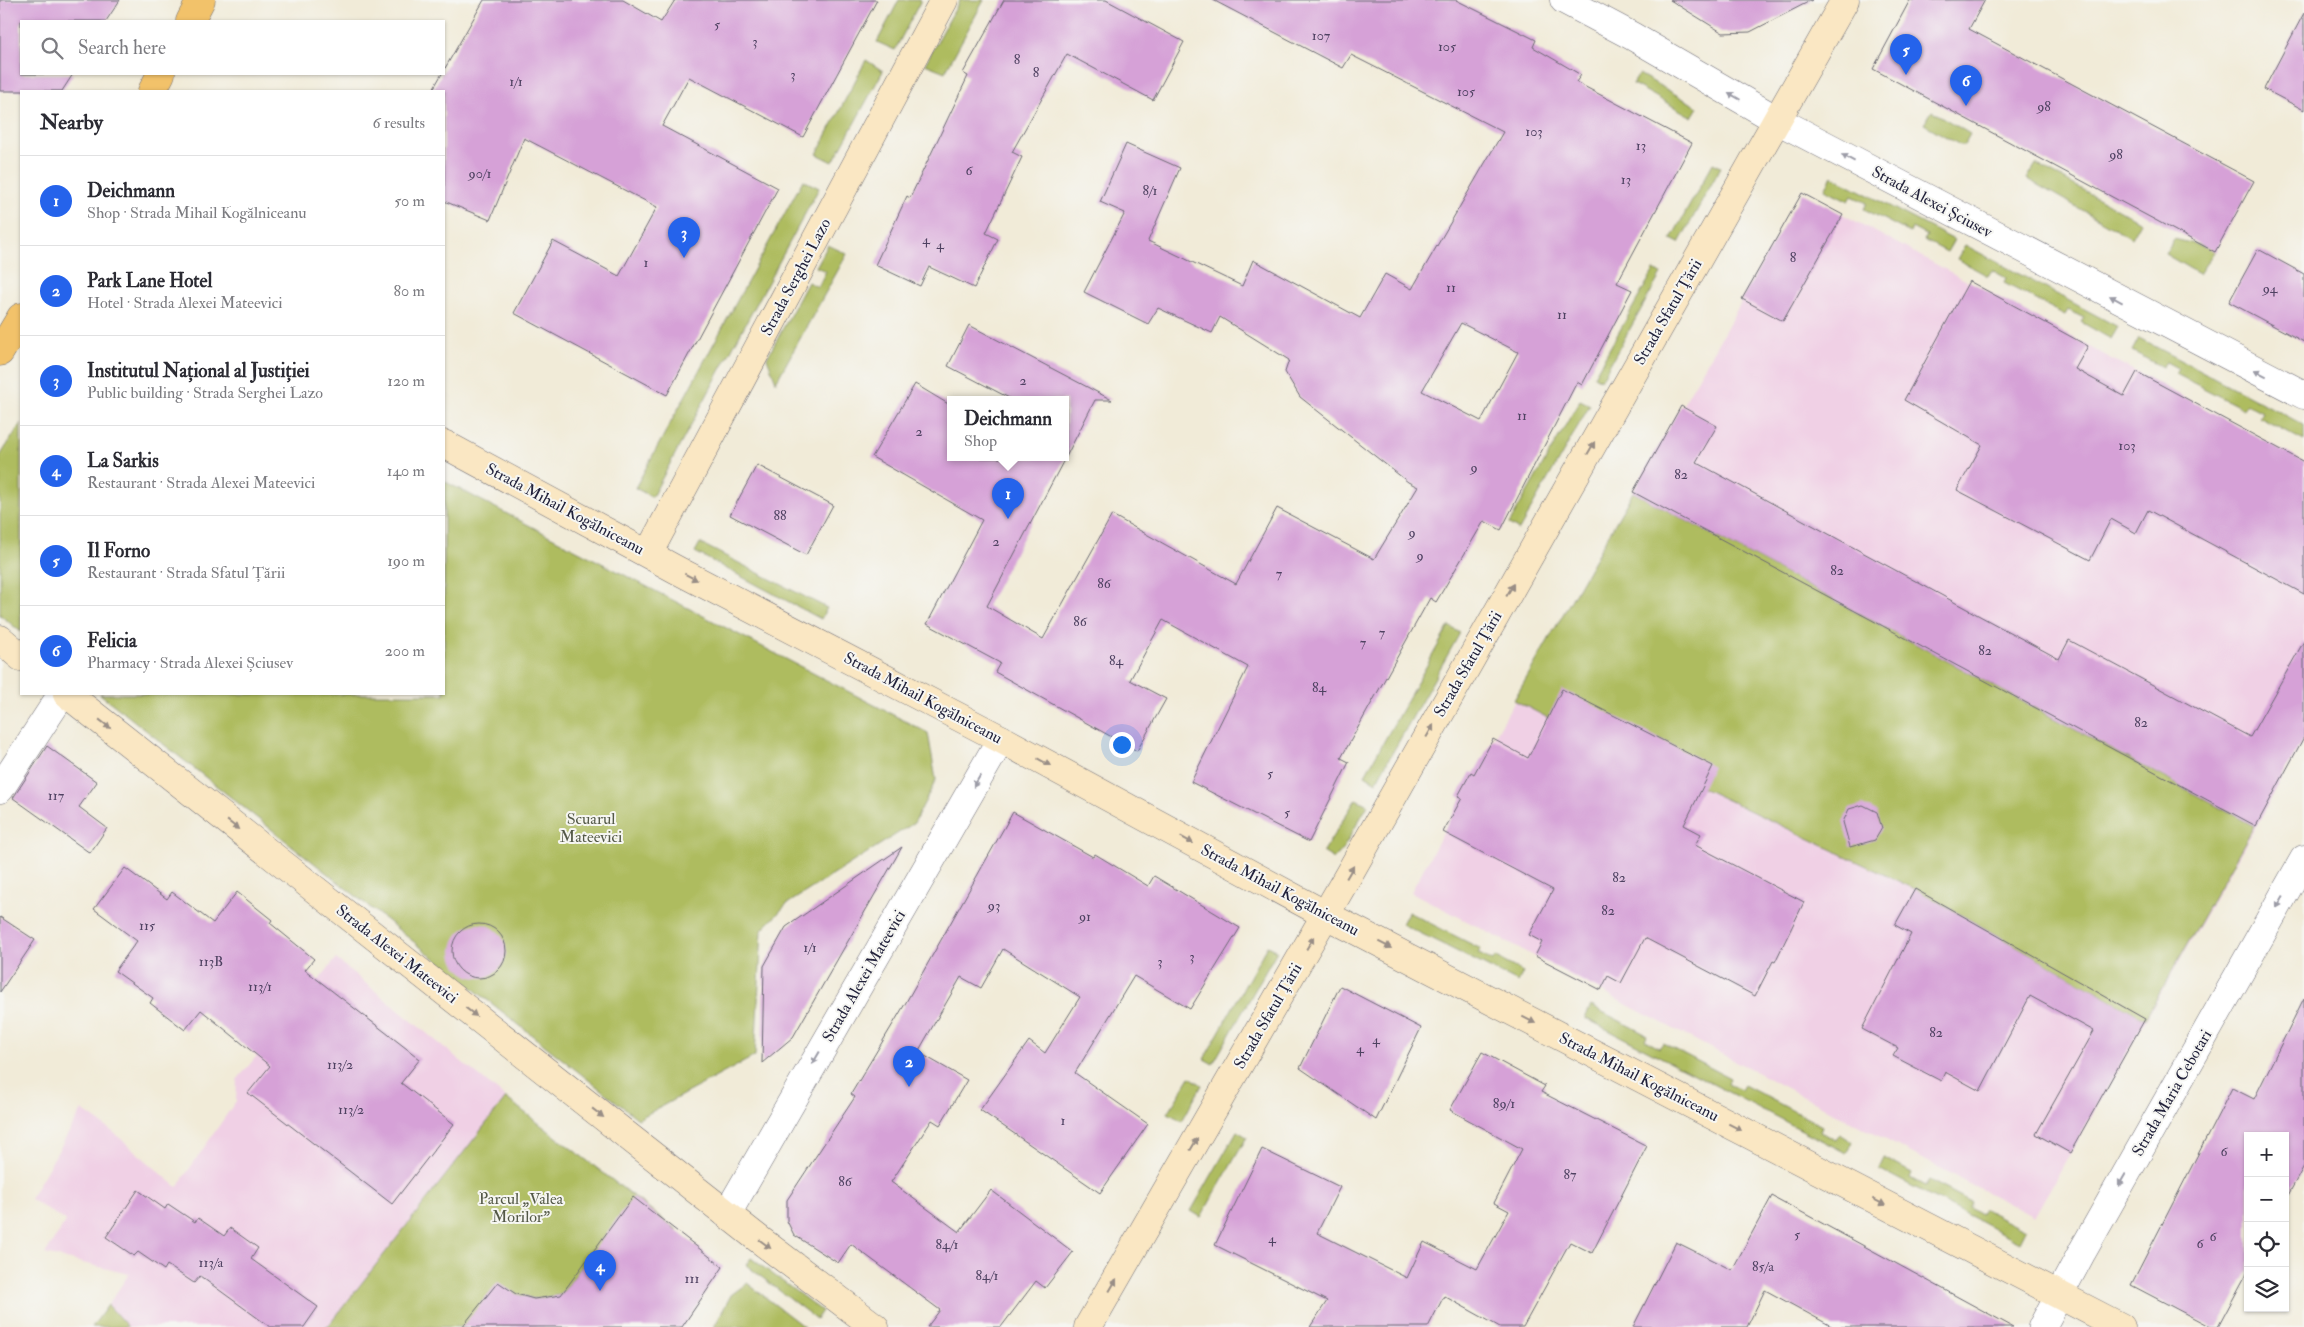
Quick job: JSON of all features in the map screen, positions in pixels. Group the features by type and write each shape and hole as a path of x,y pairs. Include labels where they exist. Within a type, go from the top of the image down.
{"main road":[{"path":"191,20 201,0"},
{"name":"Strada Serghei Lazo","path":"648,554 944,0"},
{"name":"Strada Sfatul Țării","path":"1088,1327 1326,915 1845,0"},
{"path":"153,90 160,75"},
{"path":"0,352 20,319"},
{"name":"Strada Mihail Kogălniceanu","path":"445,445 648,554 1001,739 1326,915 2121,1327"},
{"path":"0,639 20,656"},
{"name":"Strada Alexei Mateevici","path":"68,695 727,1214 875,1327"}],"street":[{"name":"Strada Alexei Șciusev","path":"1564,0 1632,36 1777,120 2183,334 2304,395"},
{"path":"0,789 61,695"},
{"name":"Strada Alexei Mateevici","path":"727,1214 1001,739"},
{"name":"Strada Maria Cebotari","path":"2042,1327 2082,1252 2304,859"}],"shaded area":[{"path":"1803,193 2304,462 2304,737 2256,826 2034,1217 1411,892 1462,798 1458,796 1471,772 1474,773"},
{"path":"336,959 506,1098 329,1325 325,1327 128,1327 108,1305 129,1274 45,1254 66,1221 30,1199 82,1110 113,1132 177,1187 236,1101 237,1080"}],"green space":[{"path":"899,0 921,0 895,50 877,42"},
{"path":"960,0 984,0 945,72 925,64"},
{"path":"866,60 883,71 833,162 817,154"},
{"path":"1639,74 1698,107 1692,117 1633,84"},
{"path":"1932,111 1970,134 1964,145 1960,145 1924,124"},
{"path":"1713,163 1721,167 1679,243 1671,239"},
{"path":"2036,164 2141,222 2132,238 2027,179"},
{"path":"1832,176 1954,240 1947,252 1924,240 1927,236 1912,228 1910,233 1864,209 1867,203 1852,196 1849,201 1825,189"},
{"path":"803,180 819,188 652,497 635,488"},
{"path":"2174,239 2216,249 2199,274 2165,254"},
{"path":"828,245 847,254 776,382 767,358 808,282 818,287 826,271 816,267"},
{"path":"1965,245 2118,327 2111,339 2081,322 2084,318 2068,310 2065,315 2004,283 2006,278 1992,270 1988,276 1957,259"},
{"path":"1654,270 1661,274 1601,380 1594,376"},
{"path":"2139,338 2304,425 2304,441 2259,417 2262,412 2247,404 2244,409 2176,374 2179,369 2166,362 2162,367 2132,351"},
{"path":"1580,400 1590,405 1519,530 1509,524"},
{"path":"20,425 20,631 0,615 0,456"},
{"name":"Scuarul Mateevici","path":"445,482 928,733 936,780 914,823 787,904 762,930 755,1056 638,1119 101,695 445,695"},
{"path":"1633,492 2254,826 2145,1019 1915,889 1641,759 1601,746 1514,700"},
{"path":"700,543 827,608 821,619 695,552"},
{"path":"1449,626 1460,633 1376,782 1365,775"},
{"path":"1356,799 1368,805 1342,850 1334,859 1323,852"},
{"path":"1408,912 1481,949 1479,954 1493,961 1495,957 1523,972 1518,982 1402,924"},
{"path":"1267,946 1277,951 1213,1064 1204,1059"},
{"path":"1591,1006 1647,1035 1645,1040 1659,1048 1663,1043 1730,1078 1728,1084 1741,1090 1744,1085 1822,1126 1820,1132 1836,1140 1840,1134 1853,1142 1846,1153 1585,1018"},
{"path":"1190,1077 1202,1085 1182,1121 1168,1113"},
{"name":"Parcul „Valea Morilor”","path":"506,1098 677,1230 631,1287 588,1258 561,1295 534,1299 516,1294 465,1327 325,1327 329,1325"},
{"path":"1237,1131 1247,1137 1201,1217 1191,1211"},
{"path":"1884,1158 1912,1173 1910,1178 1925,1186 1929,1180 1971,1202 1969,1207 1981,1214 1984,1209 2025,1230 2019,1242 1879,1169"},
{"path":"751,1258 822,1311 816,1319 746,1265"},
{"path":"747,1283 804,1327 714,1327 731,1295"},
{"path":"108,1305 128,1327 92,1327"}],"building":[{"path":"0,0 120,0 107,20 20,20 20,75 72,75 63,90 0,91"},
{"path":"484,0 623,0 661,22 675,0 877,0 803,137 689,77 662,126 778,188 667,395 514,313 553,241 619,276 657,207 524,138 490,220 445,201 445,90 433,90 441,75 445,75 445,68"},
{"path":"1004,0 1106,0 1184,42 1153,100 1067,54 1012,152 1022,157 986,233 998,239 974,288 929,267 920,286 875,265 907,196 910,198 968,76 963,73"},
{"path":"1213,0 1456,0 1536,40 1533,47 1581,75 1576,82 1692,143 1617,283 1632,290 1582,385 1577,382 1501,530 1484,521 1436,602 1430,598 1341,758 1349,762 1309,842 1191,782 1248,667 1163,620 1130,680 1166,699 1137,751 995,672 1000,663 927,624 982,520 872,457 915,384 947,403 947,461 1063,461 987,606 1043,639 1112,515 1236,584 1277,508 1374,559 1418,487 1408,482 1300,397 1285,372 1289,360 1220,317 1212,333 1158,308 1148,324 1084,292 1125,213 1100,202 1126,144 1180,168 1148,241 1242,286 1253,260 1360,318 1385,274 1412,289 1503,132 1351,55 1343,68","holes":["1461,323 1518,352 1481,421 1422,391"]},
{"path":"1670,0 1812,0 1750,32 1723,33"},
{"path":"1910,0 1985,0 1969,29 2254,181 2215,252 1873,69"},
{"path":"2304,13 2304,110 2264,89"},
{"path":"1802,193 1843,215 1783,321 1742,299"},
{"path":"2258,249 2304,274 2304,342 2229,302"},
{"path":"1969,281 2088,346 2075,369 2124,396 2137,372 2304,462 2304,594 2148,510 2136,533 2111,519 2090,560 1957,490 1982,445 1904,400"},
{"path":"969,325 1112,400 1095,400 1069,451 1069,396 1005,396 948,366"},
{"path":"1681,406 1717,426 1696,462 2059,659 2069,640 2250,737 2304,641 2304,737 2256,826 1633,492"},
{"path":"757,465 833,505 806,555 730,515"},
{"path":"1562,689 1713,766 1684,825 1701,834 1695,845 1804,902 1775,962 1773,961 1755,996 1645,938 1621,983 1608,976 1601,990 1535,956 1542,942 1529,935 1553,890 1443,832 1462,798 1458,796 1471,772 1474,774 1493,739 1528,758"},
{"path":"47,746 97,782 79,807 107,828 90,853 13,798"},
{"path":"1863,805 1877,812 1882,828 1875,840 1850,847 1843,822 1849,809"},
{"path":"1013,812 1093,857 1095,854 1148,886 1154,876 1240,928 1190,1009 1134,976 1075,1073 1148,1124 1100,1193 980,1110 1029,1041 1045,1053 1080,997 1003,949 981,988 961,977 918,1052 967,1080 940,1125 932,1120 891,1182 959,1232 991,1190 1073,1252 1045,1288 1036,1281 1001,1327 927,1327 940,1310 851,1244 838,1263 794,1235 787,1221 787,1200 855,1097 851,1094 905,1004"},
{"path":"902,847 793,1037 762,1063 764,966 786,927"},
{"path":"125,868 167,899 172,892 213,923 237,892 272,920 270,923 314,959 305,970 420,1059 401,1083 454,1124 392,1204 248,1093 270,1066 201,1010 185,1030 150,1003 153,998 115,971 137,941 94,909"},
{"path":"1915,889 2145,1019 2070,1153 2036,1134 2094,1031 2030,996 1980,1091 1945,1072 1941,1081 1893,1056 1898,1048 1862,1029 1911,934 1895,925"},
{"path":"0,917 35,940 0,992"},
{"path":"479,924 489,926 498,932 504,941 506,951 504,961 498,970 489,976 479,978 469,976 460,970 454,961 452,951 454,941 460,932 469,926"},
{"path":"1340,986 1421,1028 1376,1120 1300,1068"},
{"path":"2304,998 2304,1166 2289,1194 2289,1132 2244,1132 2244,1278 2218,1327 2211,1327 2131,1285 2232,1088 2254,1099"},
{"path":"1482,1052 1545,1086 1541,1092 1647,1146 1592,1253 1570,1242 1523,1327 1500,1327 1444,1296 1428,1327 1310,1327 1327,1301 1215,1245 1262,1149 1340,1187 1317,1233 1407,1278 1424,1242 1477,1269 1509,1211 1494,1203 1522,1149 1450,1110"},
{"path":"138,1190 165,1209 168,1204 195,1222 198,1218 224,1236 230,1228 258,1248 251,1259 318,1307 304,1327 270,1327 200,1276 194,1283 167,1265 164,1270 138,1252 134,1256 106,1237"},
{"path":"1772,1196 2013,1327 1833,1327 1765,1290 1747,1327 1633,1327 1676,1242 1732,1270"},
{"path":"633,1197 723,1267 682,1327 462,1327 498,1282 516,1294 534,1299 561,1295"}],"place":[{"name":"Il Forno","path":"1906,75"},
{"name":"Felicia","path":"1966,106"},
{"name":"Institutul Național al Justiției","path":"684,258"},
{"name":"Deichmann","path":"1008,519"},
{"name":"Park Lane Hotel","path":"909,1087"},
{"name":"La Sarkis","path":"600,1291"}]}
